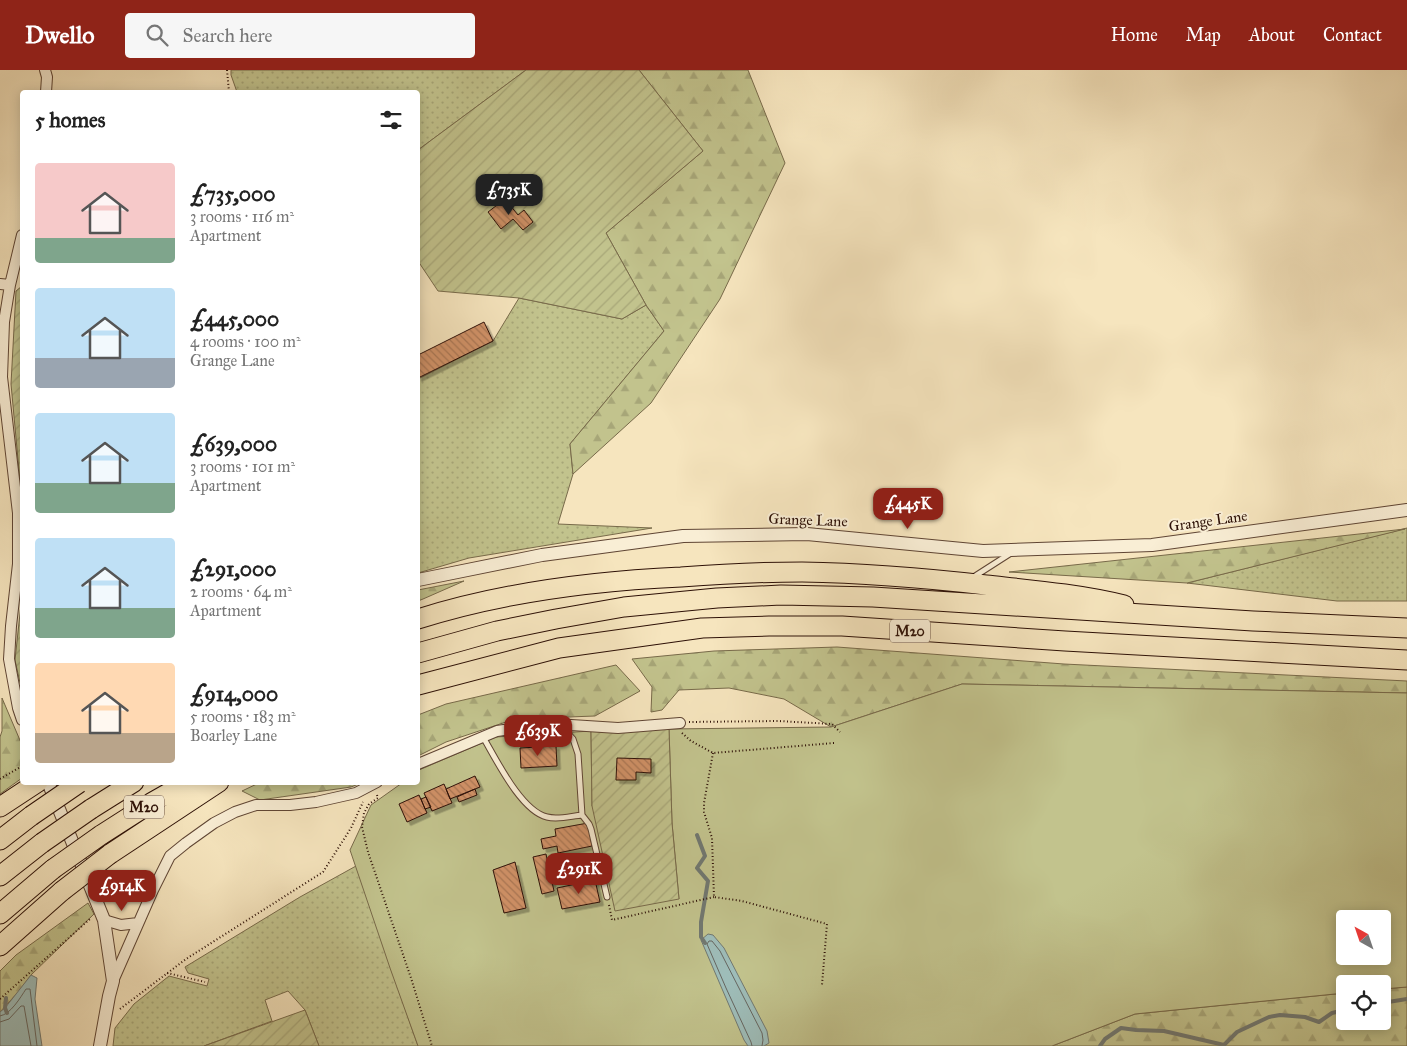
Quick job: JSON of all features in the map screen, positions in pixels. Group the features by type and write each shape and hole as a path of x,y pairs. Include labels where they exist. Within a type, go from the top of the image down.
{"highway":[{"name":"M20","path":"420,618 471,604 513,595 612,581 738,573 802,572 964,582 1096,598 1167,615"},
{"name":"M20","path":"420,652 497,631 624,607 781,595 873,597 1299,624 1407,628"},
{"name":"M20","path":"420,684 559,648 702,628 769,626 842,626 1065,641 1407,660"},
{"path":"0,807 33,785"},
{"path":"0,840 31,816 77,785"},
{"name":"M20","path":"0,876 42,843 129,785"},
{"name":"M20","path":"0,914 53,869 101,835 183,785"},
{"name":"M20","path":"0,946 62,891 110,854 214,785"}],"street":[{"path":"45,70 46,90"},
{"path":"20,253 18,271 5,284 2,378 18,513 18,564 9,659 20,714"},
{"name":"Grange Lane","path":"420,580 542,555 683,536 807,534 983,551 1016,550 1152,545 1407,510"},
{"path":"420,763 497,731 523,727 561,725 618,728 675,723"},
{"path":"49,785 103,915 113,981"},
{"path":"100,1046 108,996 113,981 170,856 214,823 235,812 256,806 316,802 358,792 371,785"},
{"path":"103,915 121,925 138,923"}],"lane":[{"path":"964,582 1016,550"},
{"path":"561,725 573,739 578,754 582,815 590,824 607,897"},
{"path":"483,737 517,792 529,807 546,817 582,815"}],"path":[{"path":"227,70 229,90"},
{"path":"675,723 778,721 832,724 840,732"},
{"path":"675,723 691,741 712,752 834,743"},
{"path":"712,752 704,812 712,838 714,897"},
{"path":"0,779 20,767"},
{"path":"104,1021 186,959 323,872 351,828 364,801 358,792"},
{"path":"358,792 368,798 377,793 378,798 369,804 364,813 362,827 368,852 432,1046"},
{"path":"607,897 612,920 714,897 742,901 827,924 822,985"},
{"path":"0,999 86,922 103,915"},
{"path":"167,973 205,982"}],"green space":[{"path":"231,70 526,70 420,149 420,90 236,90"},
{"path":"526,70 639,70 703,151 606,233 646,305 622,319 519,298 438,291 420,264 420,149"},
{"path":"639,70 748,70 785,163 720,299 651,403 573,474 570,444 664,331 646,305 606,233 703,151"},
{"path":"20,288 20,481 11,384 16,291"},
{"path":"519,298 622,319 646,305 664,331 570,444 573,474 558,524 652,528 469,558 420,572 420,378 493,341"},
{"path":"1407,528 1407,601 1337,601 1187,583"},
{"path":"1405,529 1187,583 1009,572"},
{"path":"464,581 420,600 420,590"},
{"path":"20,614 20,683 15,660"},
{"path":"837,647 1064,664 1407,681 1407,693 962,684 831,727 784,699 729,688 679,690 662,710 651,712 652,687 632,659 714,651"},
{"path":"616,665 640,691 595,716 515,719 446,742 420,755 420,714 446,704"},
{"path":"962,684 1407,693 1407,987 1391,988 1391,975 1336,975 1336,994 1135,1014 1052,1046 418,1046 350,850 371,805 399,785 420,785 420,770 496,737 591,731 592,806 679,899 672,823 669,729 831,727"},
{"path":"2,698 20,740 20,779 0,794 0,737 2,731"},
{"path":"669,729 672,823 679,899 615,911 592,806 591,731"},
{"path":"255,785 356,785 260,800 242,791"},
{"path":"356,866 418,1046 319,1046 305,1010 288,991 265,1000 272,1021 204,1046 113,1046 115,1028 134,1004 169,976 207,986 209,979 188,973 185,967 300,897"},
{"path":"88,903 94,914 31,975 0,1012 0,971 16,955"},
{"path":"1407,987 1407,1046 1052,1046 1135,1014 1336,994 1336,1030 1391,1030 1391,988"},
{"path":"305,1010 319,1046 204,1046"}],"water":[{"path":"708,934 713,935 724,948 767,1031 769,1043 764,1046 748,1046 744,1040 701,940"},
{"path":"31,975 37,978 35,999 42,1046 0,1046 0,1012"}],"building":[{"path":"505,199 518,215 524,210 533,222 523,230 513,219 501,229 488,212"},
{"path":"484,322 493,341 420,377 420,354"},
{"path":"556,746 557,766 521,768 520,748"},
{"path":"617,758 651,759 651,773 636,772 636,780 616,780"},
{"path":"475,776 480,787 450,799 446,789"},
{"path":"444,784 452,803 432,811 424,793"},
{"path":"475,789 477,795 459,802 457,797"},
{"path":"419,795 427,813 407,822 399,804"},
{"path":"426,797 431,807 425,809 421,799"},
{"path":"588,823 592,846 558,853 557,846 543,849 541,839 556,836 555,829"},
{"path":"546,854 554,891 542,894 533,857"},
{"path":"515,862 526,908 504,913 493,870"},
{"path":"595,880 600,902 562,909 557,888"}],"waterway":[{"path":"697,835 705,856 697,868 708,881 701,922 701,937 705,943"},
{"path":"6,998 5,1008 7,1013"},
{"path":"1391,1002 1407,999"},
{"path":"1100,1046 1105,1039 1121,1028 1164,1031 1224,1045 1237,1032 1269,1017 1280,1015 1305,1017 1319,1022 1336,1012"}]}
